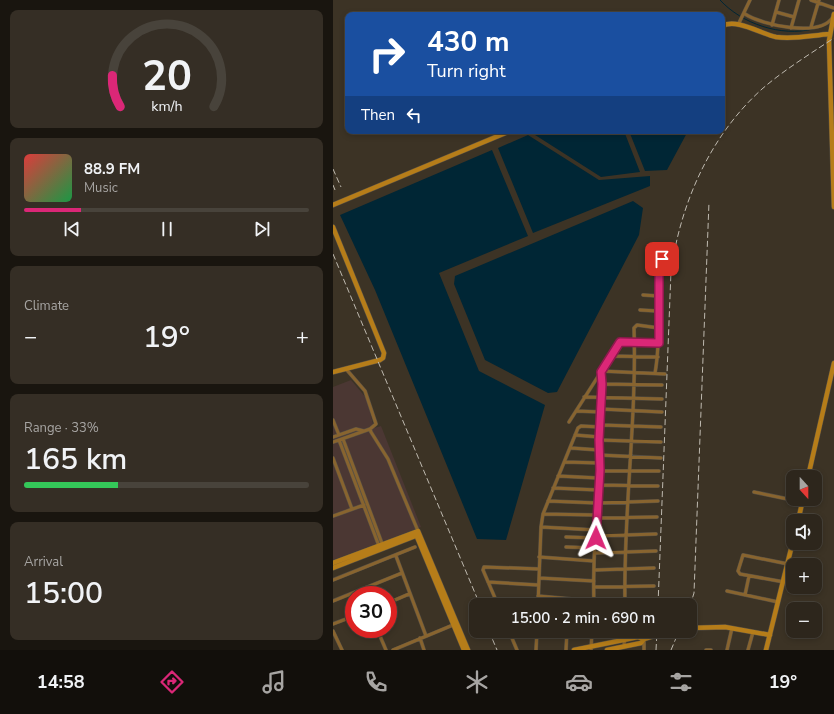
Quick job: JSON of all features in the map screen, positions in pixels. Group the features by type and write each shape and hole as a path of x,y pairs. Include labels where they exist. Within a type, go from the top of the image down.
{"street":[{"path":"739,23 750,0"},
{"path":"772,25 779,0"},
{"path":"791,28 799,0"},
{"path":"811,0 818,1 834,8"},
{"path":"811,27 818,1"},
{"path":"776,12 794,17"},
{"path":"744,15 772,25 791,28 811,27 829,21 834,16"},
{"path":"834,16 830,34 834,207"},
{"path":"725,25 739,23 767,35 782,38 830,34"},
{"path":"333,205 503,134"},
{"path":"333,227 384,352 383,358 380,360 333,372"},
{"path":"655,373 659,343 657,311 659,272 665,249"},
{"path":"643,295 658,296"},
{"path":"640,310 657,311"},
{"path":"625,598 627,501 634,385 635,326 659,328"},
{"path":"569,422 620,342 659,343"},
{"path":"611,356 658,357"},
{"path":"811,470 833,377 834,363"},
{"path":"333,442 370,429 376,424 368,397 346,369"},
{"path":"601,372 665,374"},
{"path":"594,598 596,517 599,485 598,478 600,470 599,439 601,426 601,372"},
{"path":"602,384 663,385"},
{"path":"584,397 662,399"},
{"path":"576,410 662,412"},
{"path":"333,420 339,435"},
{"path":"554,598 538,596 541,527 543,514 553,488 571,448 575,435 580,427 661,427"},
{"path":"333,437 356,429 365,431"},
{"path":"370,429 388,459 464,650"},
{"path":"575,435 599,439 661,442"},
{"path":"341,439 382,547"},
{"path":"571,448 599,450"},
{"path":"599,455 661,458"},
{"path":"333,458 352,509"},
{"path":"565,462 600,463"},
{"path":"600,470 659,471"},
{"path":"558,476 598,478"},
{"path":"599,485 658,486"},
{"path":"553,488 598,490"},
{"path":"754,492 786,498"},
{"path":"548,501 597,503 658,501"},
{"path":"333,516 365,504"},
{"path":"543,514 596,517 657,517"},
{"path":"541,527 596,530"},
{"path":"333,568 417,533"},
{"path":"417,533 468,650"},
{"path":"566,537 656,534"},
{"path":"566,546 595,548"},
{"path":"333,563 382,547"},
{"path":"333,580 396,556 415,547"},
{"path":"595,553 655,551"},
{"path":"784,582 749,576 738,572 743,555 786,564"},
{"path":"396,556 426,636"},
{"path":"539,557 594,561"},
{"path":"495,598 483,570 485,566 539,569"},
{"path":"595,570 654,568"},
{"path":"333,602 402,573"},
{"path":"766,650 786,573"},
{"path":"745,595 749,576"},
{"path":"539,578 594,581"},
{"path":"488,582 538,585"},
{"path":"594,587 654,586"},
{"path":"727,591 779,602"},
{"path":"397,599 409,594"},
{"path":"333,624 345,619"},
{"path":"393,650 453,625"},
{"path":"697,628 732,628 770,635"},
{"path":"727,650 732,628"},
{"path":"333,631 342,650"},
{"path":"748,650 753,632"},
{"path":"574,650 591,648 638,637 644,639"},
{"path":"381,638 386,650"},
{"path":"420,638 424,650"},
{"path":"512,638 517,650"},
{"path":"536,650 537,638"},
{"path":"566,650 567,638"},
{"path":"591,648 592,638"},
{"path":"607,650 641,643 644,639 647,638"},
{"path":"644,639 644,650"},
{"path":"624,640 624,647"},
{"path":"706,650 711,650"}],"shaded area":[{"path":"351,380 367,399 374,428 381,426 421,527 333,560 333,387"}],"water":[{"path":"534,134 625,134 640,172 601,177"},
{"path":"630,134 686,134 667,170 645,171"},
{"path":"528,135 599,180 650,176 650,186 533,233 498,148"},
{"path":"492,150 528,236 439,273 479,371 545,405 506,540 477,539 375,290 340,215"},
{"path":"633,201 643,208 639,235 557,392 548,393 485,360 454,284 455,276"}],"waterway":[{"path":"720,0 739,16 751,22 775,30 801,31 813,29"}],"railway":[{"path":"725,131 744,107 762,89 797,62 834,38"},
{"path":"658,598 671,271 682,220 690,195 713,149 723,134"},
{"path":"333,169 341,187"},
{"path":"333,185 335,190"},
{"path":"692,598 694,593 709,202"},
{"path":"333,254 477,598"},
{"path":"492,638 497,650"},
{"path":"656,650 657,638"},
{"path":"671,650 676,638"}],"route":[{"path":"596,538 596,515 599,485 598,478 600,470 599,440 601,425 601,372 621,341 659,343 657,311 659,275 662,259"}]}
